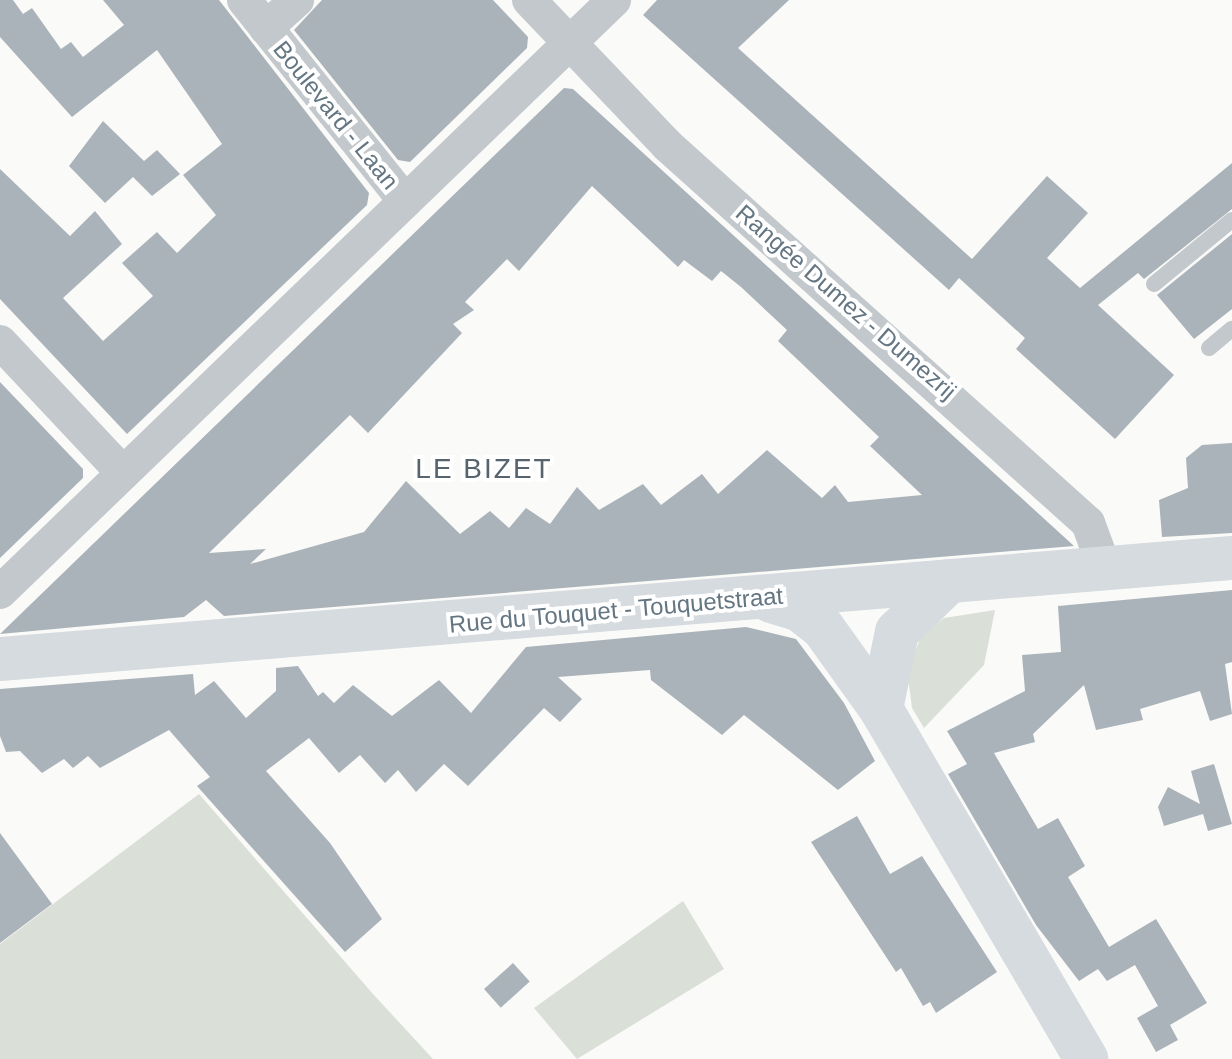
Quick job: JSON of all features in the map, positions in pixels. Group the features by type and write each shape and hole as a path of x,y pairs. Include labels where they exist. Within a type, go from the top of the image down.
{"street":[{"name":"Boulevard - Laan","path":"244,0 405,201"},
{"name":"Boulevard - Laan","path":"266,28 297,0"},
{"name":"Rangée Dumez - Dumezrij","path":"529,0 567,47 1088,523 1105,569"},
{"path":"0,592 614,0"},
{"path":"0,342 123,473"},
{"name":"Rue du Touquet - Touquetstraat","path":"0,659 771,601 814,590 1232,558"},
{"path":"881,709 897,632 949,581"},
{"path":"771,601 800,610 823,628 881,709 1086,1059"}],"lane":[{"path":"1154,284 1232,220"},
{"path":"1209,348 1232,329"}],"shaded area":[{"path":"995,610 984,665 924,728 912,708 907,669 922,635 944,618"},
{"path":"199,794 433,1059 0,1059 0,944"},
{"path":"683,901 724,969 577,1059 534,1008"}],"building":[{"path":"0,0 13,0 23,14 32,8 61,49 71,42 83,57 124,25 103,0 219,0 369,193 367,205 127,434 0,299 0,169 70,236 95,211 122,244 63,298 103,341 153,296 122,263 157,232 177,253 216,215 183,175 222,144 157,50 72,117 0,37"},
{"path":"322,0 493,0 528,37 527,48 410,162 398,160 294,30"},
{"path":"657,0 789,0 738,48 972,259 1047,176 1088,213 1047,258 1080,288 1232,163 1232,209 1144,279 1138,273 1098,305 1174,375 1115,439 1016,349 1025,338 959,278 949,290 643,15"},
{"path":"564,88 573,89 1074,546 224,616 206,600 184,617 0,634","holes":["592,186 678,267 684,260 712,281 721,271 741,287 787,330 778,341 879,437 870,446 922,495 848,502 835,485 822,498 767,450 718,494 702,474 661,505 643,484 599,510 577,487 550,524 526,508 509,528 490,511 460,534 406,481 364,532 250,564 266,549 209,553 350,415 368,433 462,333 453,324 474,310 465,302 507,259 519,271"]},
{"path":"103,121 144,161 157,150 180,174 152,196 133,177 105,203 69,166"},
{"path":"1232,234 1232,309 1194,339 1157,295"},
{"path":"0,382 83,469 83,478 0,558"},
{"path":"1232,443 1232,533 1162,537 1159,500 1188,488 1186,458 1202,445"},
{"path":"1232,590 1232,662 1225,664 1232,714 1210,721 1200,691 1140,709 1143,720 1096,730 1084,685 1033,734 1035,742 994,753 1038,829 1058,818 1085,866 1068,877 1109,947 1156,919 1207,1003 1170,1025 1178,1040 1156,1052 1137,1018 1158,1006 1135,965 1107,981 1098,969 1079,981 1036,925 948,774 967,764 947,731 1025,691 1022,655 1061,652 1058,606"},
{"path":"746,627 796,639 844,703 875,761 838,790 744,715 722,735 651,680 650,670 558,677 582,699 560,722 544,708 468,786 444,764 416,792 398,770 385,783 360,755 339,773 309,738 266,771 330,843 382,919 345,952 197,786 210,777 169,730 100,768 88,756 73,768 64,759 42,773 20,751 6,752 0,736 0,689 193,674 195,695 214,681 246,718 276,691 276,668 298,666 318,696 323,692 334,703 353,685 392,716 439,680 471,713 526,647"},
{"path":"1214,764 1232,824 1208,831 1203,814 1164,826 1158,807 1168,787 1200,804 1191,771"},
{"path":"857,816 890,874 922,856 997,972 936,1013 930,1002 923,1006 901,968 896,972 811,842"},
{"path":"0,833 52,904 0,943"},
{"path":"513,963 530,982 501,1008 484,989"}],"district":[{"name":"LE BIZET","path":"484,469"}]}
